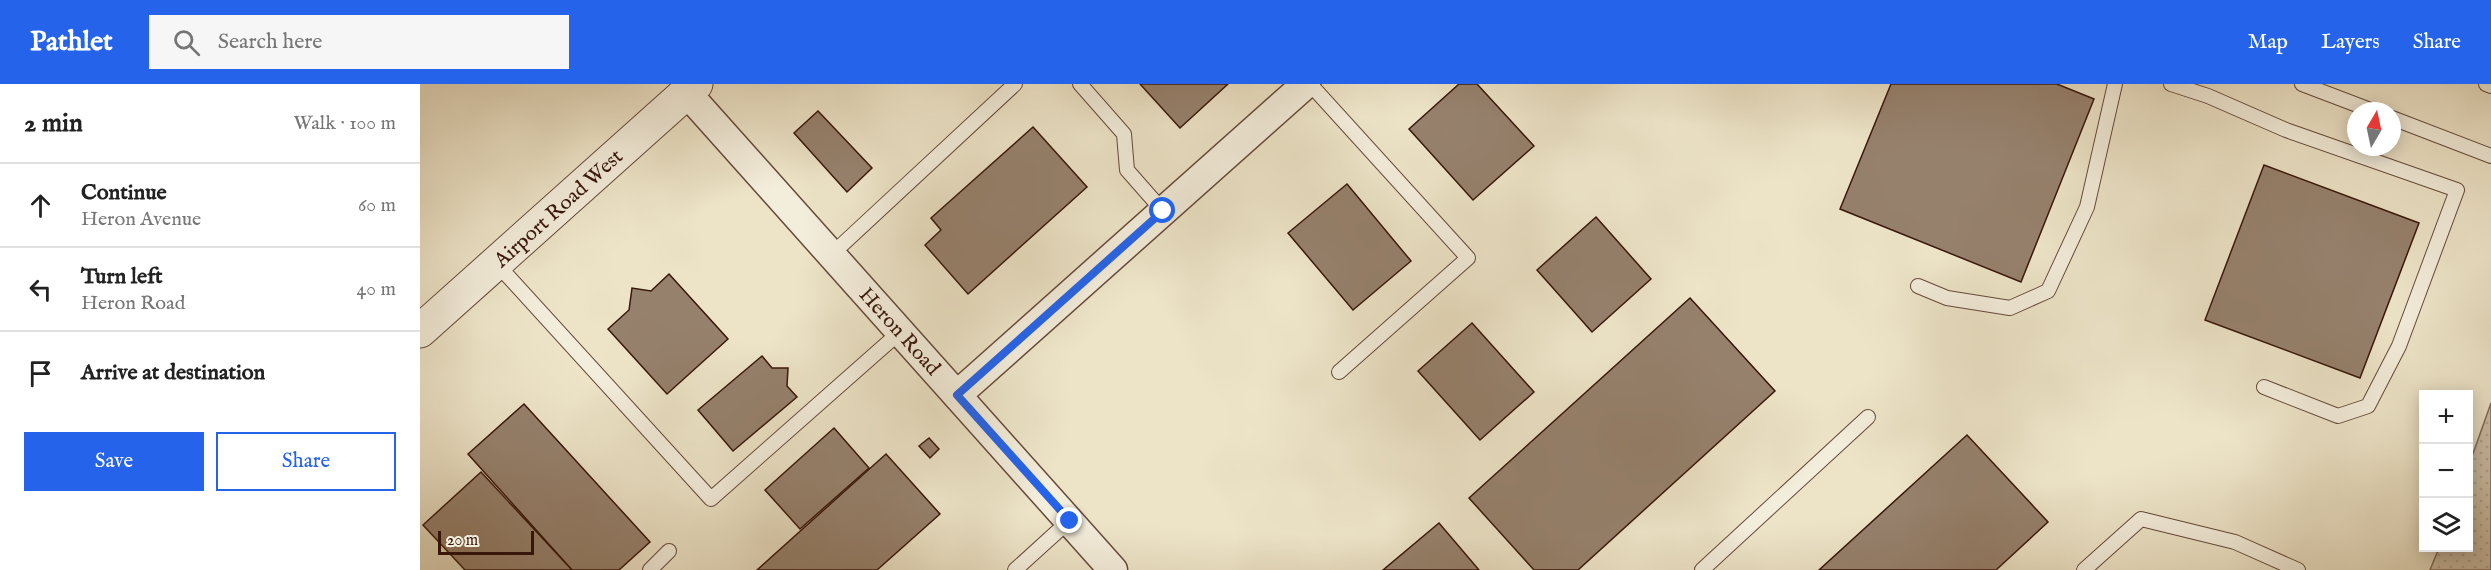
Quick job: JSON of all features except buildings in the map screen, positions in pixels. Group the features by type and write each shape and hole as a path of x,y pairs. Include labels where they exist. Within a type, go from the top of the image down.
{"street":[{"path":"957,395 1308,84"},
{"name":"Heron Road","path":"691,88 831,255 1113,570"},
{"name":"Airport Road West","path":"420,331 691,88"}],"lane":[{"path":"831,255 1015,84"},
{"path":"1080,84 1125,134 1127,170 1163,211"},
{"path":"1308,84 1468,258 1338,372"},
{"path":"1917,286 1947,298 2010,308 2048,291 2087,207 2115,84"},
{"path":"2171,84 2208,96 2286,130 2457,190 2399,346 2368,406 2338,416 2264,387"},
{"path":"2302,84 2349,102"},
{"path":"2486,84 2491,86"},
{"path":"2401,121 2491,156"},
{"path":"496,263 711,499 900,332"},
{"path":"1702,570 1868,417"},
{"path":"2084,570 2141,519 2235,542 2298,570"},
{"path":"1015,570 1070,521"},
{"path":"650,570 669,551"}],"shaded area":[{"path":"2491,403 2491,570 2430,570 2437,552 2473,552 2473,454"}],"route":[{"path":"1070,521 957,395 1163,211"}]}
